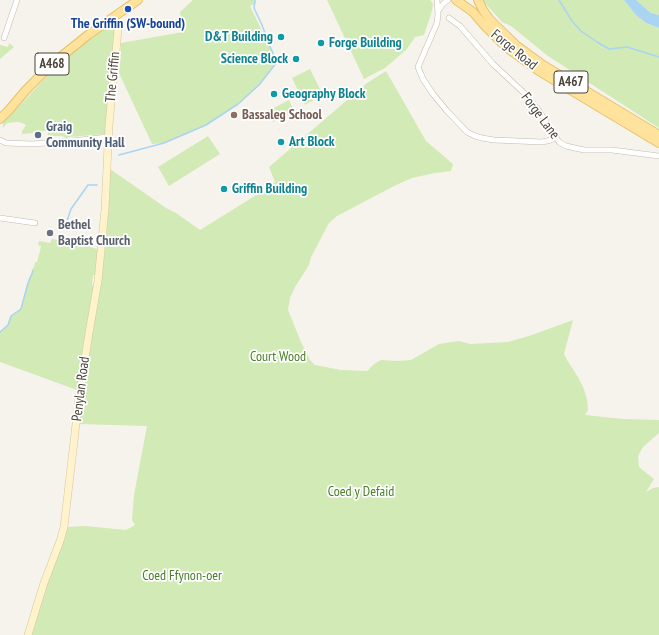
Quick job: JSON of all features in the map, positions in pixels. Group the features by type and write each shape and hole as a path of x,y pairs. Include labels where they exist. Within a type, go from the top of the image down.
{"main road":[{"name":"A468","path":"0,119 26,90 53,64 88,35 138,0"},
{"name":"Forge Road","path":"456,0 473,12 506,47 539,71 659,143"},
{"name":"Forge Road","path":"478,0 490,20 517,46 543,65 659,135"}],"street":[{"path":"4,38 17,0"},
{"path":"437,0 437,23 418,67 423,79 433,94 459,124 467,132 475,136 494,140 542,142 551,140 556,136"},
{"path":"438,11 448,0"},
{"name":"The Griffin","path":"108,137 118,30 117,25 112,18"},
{"name":"Forge Lane","path":"449,18 460,26 493,64 524,93 539,111 559,142 566,146 584,150 612,150 659,156"},
{"path":"0,140 6,143 32,144 108,137"},
{"name":"Penylan Road","path":"28,635 44,583 64,527 78,398 102,249 108,137"},
{"path":"0,218 35,223"}],"green space":[{"path":"193,0 255,0 256,3 250,6 277,62 259,85 238,104 206,125 164,143 152,144 119,73 121,43 183,32 180,12"},
{"path":"327,0 430,0 433,4 424,35 415,37 407,49 385,68 364,79"},
{"path":"484,0 624,0 636,15 646,23 659,28 659,128 548,56 511,26 502,22"},
{"path":"636,0 659,0 659,15 651,13"},
{"path":"112,28 115,34 105,134 69,137 68,139 62,136 48,136 48,131 33,131 33,133 22,134 22,131 26,125 18,122 7,123 3,128 3,123 55,68 99,31"},
{"path":"9,43 14,47 0,59 0,45 8,47"},
{"path":"310,69 323,95 305,105 292,78"},
{"path":"386,71 426,141 453,164 451,171 412,178 337,216 329,223 311,257 309,265 290,298 288,310 301,342 310,360 315,365 341,370 367,371 381,360 411,360 439,344 459,341 470,344 508,342 573,320 564,354 584,389 588,410 585,415 623,419 659,420 659,433 643,447 638,456 639,467 654,479 646,492 653,488 659,487 659,635 30,635 46,584 67,527 85,526 126,530 135,525 132,520 134,495 147,426 79,424 106,244 110,169 200,230 275,182 269,167 367,83"},
{"path":"289,100 294,111 273,122 268,111"},
{"path":"208,136 220,154 169,186 158,167"},
{"path":"52,239 65,239 100,250 97,275 93,275 92,285 94,286 77,390 0,362 0,332 8,325 11,316 21,309 33,271 31,271 35,262 37,262 40,251 41,246 38,245 39,241 50,243"}],"water":[{"path":"624,0 636,0 651,13 659,15 659,28 646,23 636,15"}],"waterway":[{"path":"119,155 164,143 206,125 238,104 259,85 277,62 254,8 255,0"},
{"path":"559,0 572,21 581,31 609,49 627,47 659,57"},
{"path":"67,221 71,209 88,185 97,185"},
{"path":"0,332 8,325 11,316 21,309 33,271"}],"place":[{"name":"The Griffin (SW-bound)","path":"128,9"},
{"name":"D&T Building","path":"281,37"},
{"name":"Forge Building","path":"321,43"},
{"name":"Science Block","path":"296,59"},
{"name":"Geography Block","path":"274,94"},
{"name":"Bassaleg School","path":"234,115"},
{"name":"Graig Community Hall","path":"38,135"},
{"name":"Art Block","path":"281,142"},
{"name":"Griffin Building","path":"224,189"},
{"name":"Bethel Baptist Church","path":"50,233"}],"park label":[{"name":"Court Wood","path":"278,357"},
{"name":"Coed y Defaid","path":"361,492"},
{"name":"Coed Ffynon-oer","path":"182,576"}]}
